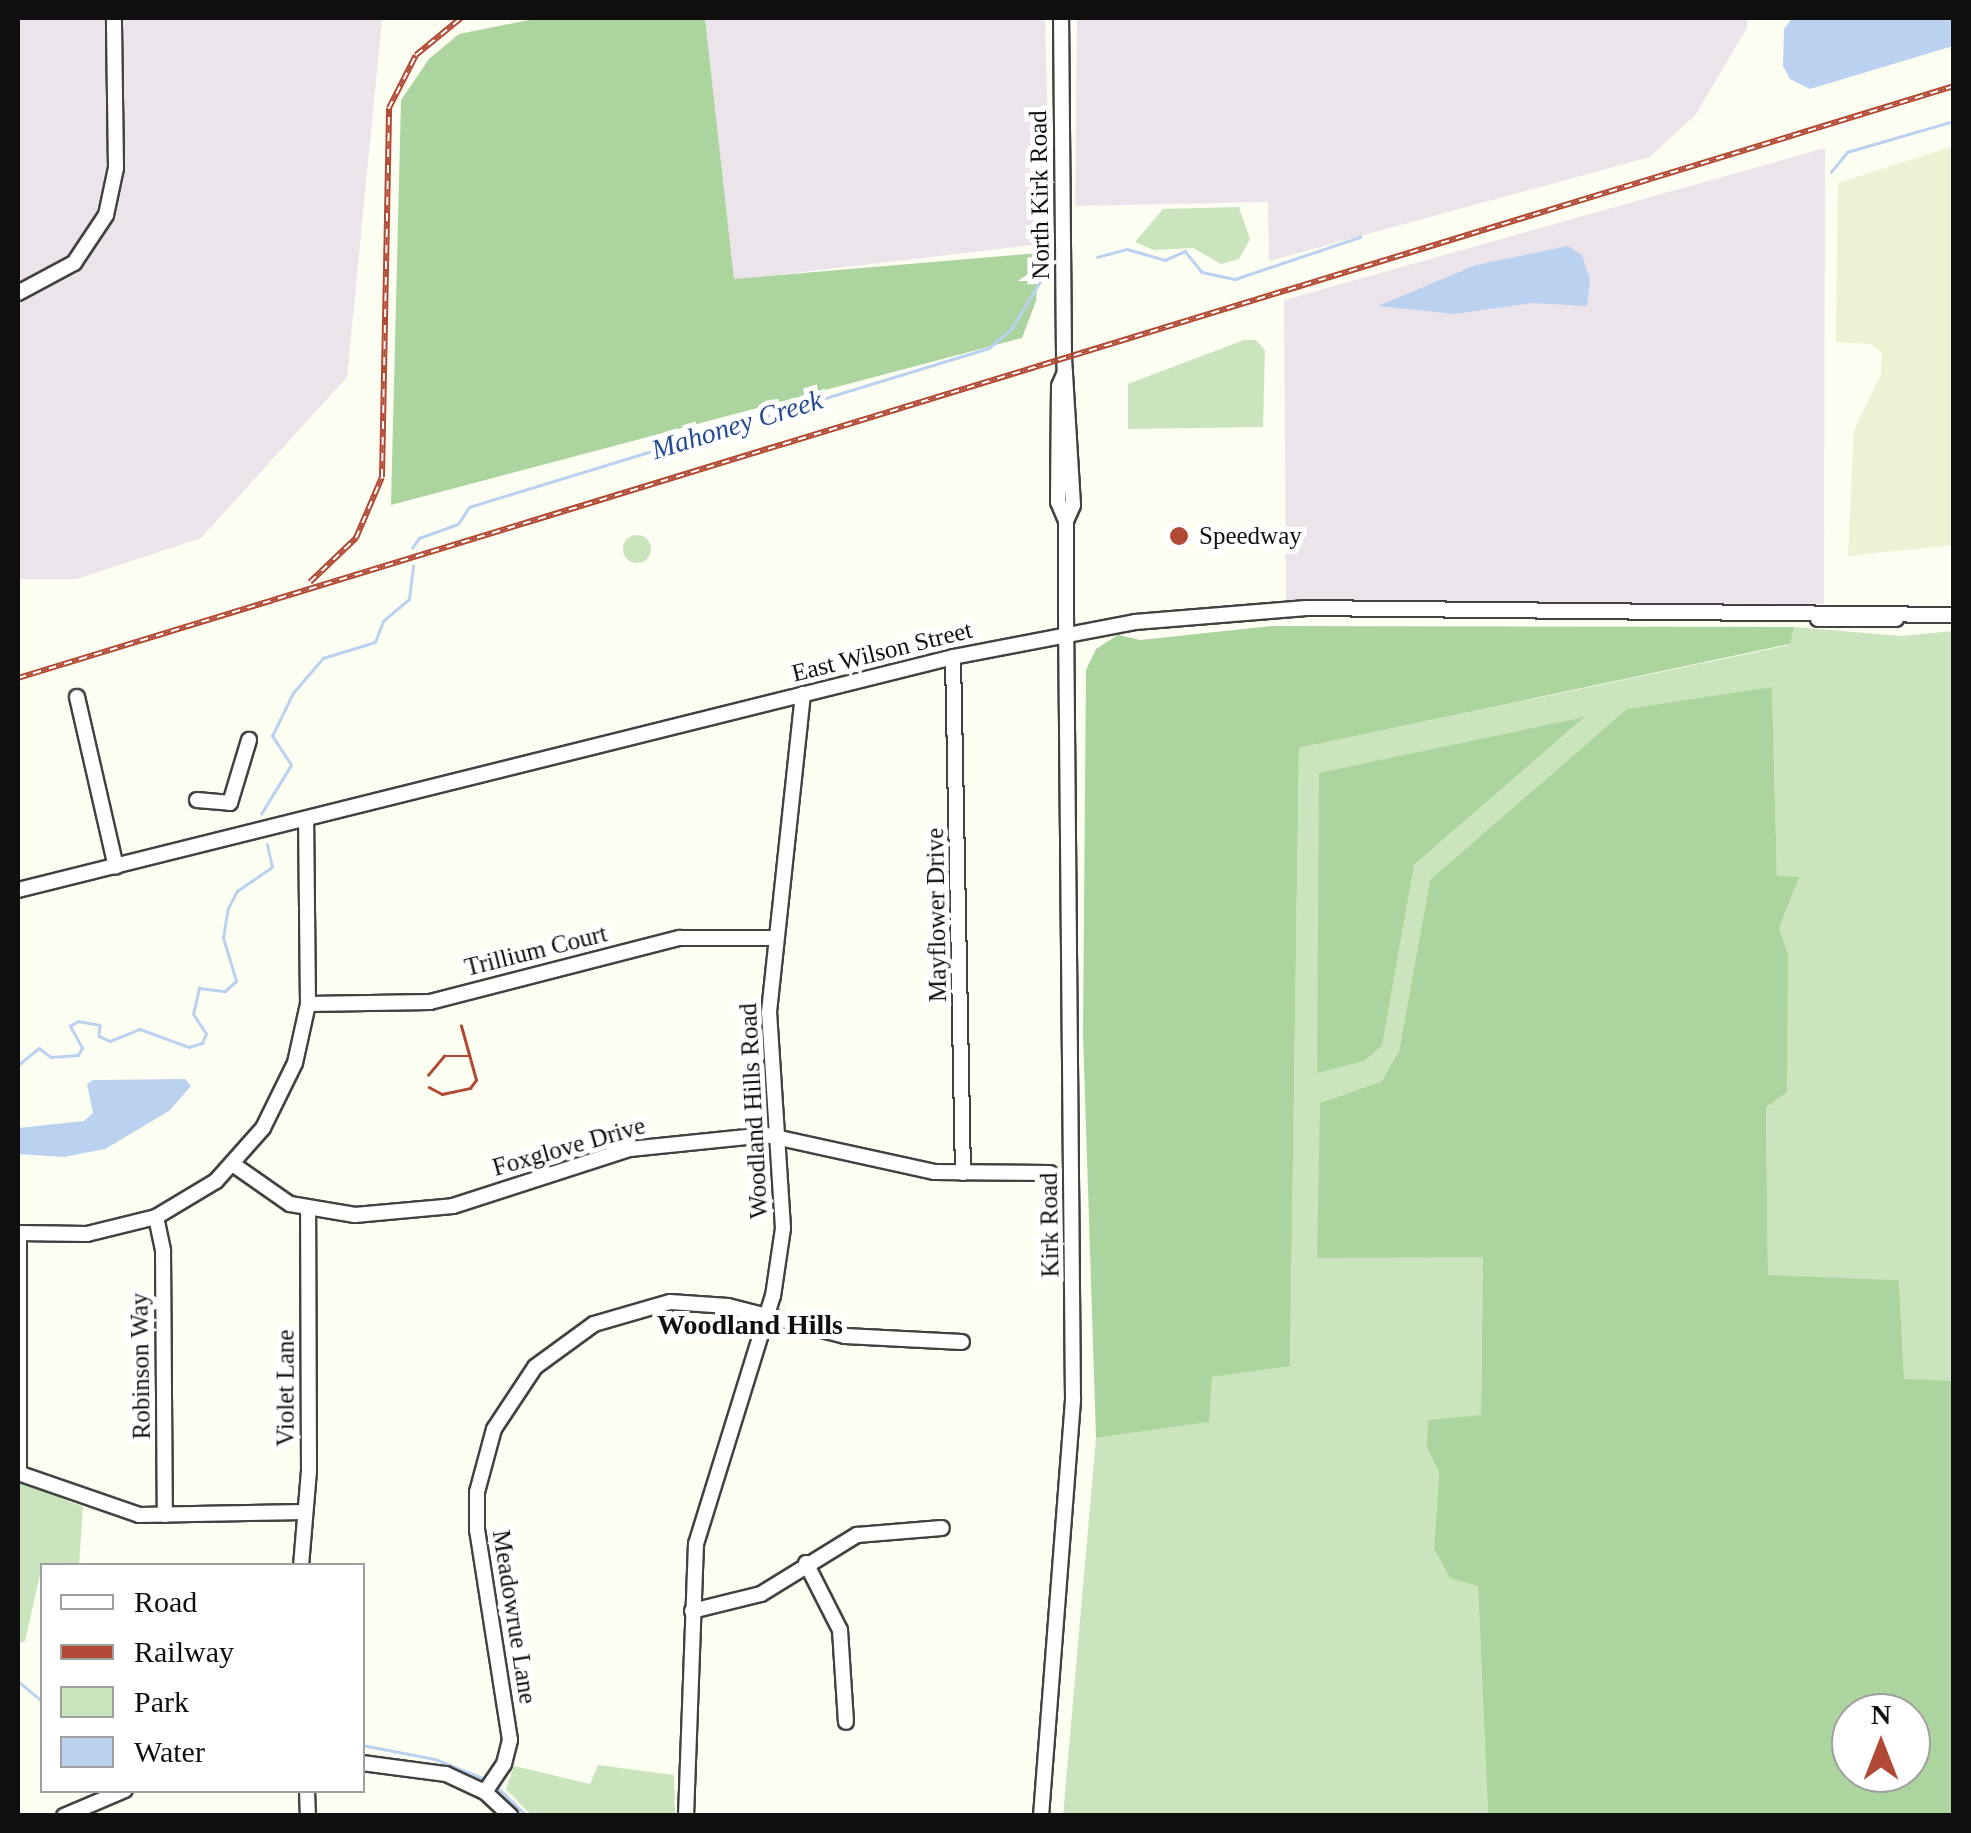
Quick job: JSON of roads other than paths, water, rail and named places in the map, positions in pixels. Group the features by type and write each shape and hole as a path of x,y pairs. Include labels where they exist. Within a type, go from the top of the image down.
{"street":[{"path":"18,292 74,263 106,215 116,168 114,18"},
{"name":"North Kirk Road","path":"1061,18 1065,372 1058,386 1058,502 1066,521 1066,632"},
{"name":"East Wilson Street","path":"18,890 1066,632 1306,608 1777,614 1866,622 1917,614 1954,615"},
{"name":"Kirk Road","path":"1042,1816 1074,1400 1066,632"},
{"name":"Mayflower Drive","path":"953,658 963,1173"},
{"name":"Woodland Hills Road","path":"686,1816 692,1611 699,1534 767,1317 783,1228 769,1012 803,694"},
{"path":"77,697 116,868"},
{"path":"196,800 230,803 249,740"},
{"path":"304,1512 165,1515 110,1509 18,1473 18,1233 87,1234 156,1217 234,1164 287,1083 308,1004 306,822"},
{"name":"Trillium Court","path":"308,1004 430,1002 680,938 774,938"},
{"name":"Foxglove Drive","path":"234,1164 273,1196 308,1210 355,1215 437,1209 630,1149 778,1135 963,1173 1050,1173"},
{"name":"Violet Lane","path":"302,1563 308,1210"},
{"name":"Robinson Way","path":"156,1217 163,1250 165,1515"},
{"name":"Meadowrue Lane","path":"485,1792 504,1764 510,1740 476,1502 488,1443 507,1402 547,1356 617,1314 700,1302 845,1336 962,1342"},
{"path":"692,1611 748,1600 806,1563 868,1531 942,1528"},
{"path":"806,1563 840,1630 846,1722"},
{"path":"365,1763 430,1769 485,1792 510,1816"},
{"path":"64,1816 118,1793"}],"water":[{"path":"1792,18 1953,18 1953,46 1810,89 1790,79 1783,66 1784,29"},
{"path":"1568,246 1582,255 1590,280 1587,306 1532,303 1455,314 1378,306 1476,265"},
{"path":"185,1079 191,1086 169,1111 105,1149 64,1157 18,1154 18,1128 84,1121 93,1113 87,1084 93,1080"}],"waterway":[{"path":"1831,172 1847,152 1954,121"},
{"name":"Mahoney Creek","path":"1097,257 1127,249 1165,260 1185,251 1202,272 1235,279 1360,237"},
{"name":"Mahoney Creek","path":"412,548 419,538 458,524 469,507 989,348 1011,329 1043,277"},
{"name":"Mahoney Creek","path":"261,814 291,765 272,736 293,693 323,658 375,642 383,621 409,599 413,566"},
{"name":"Mahoney Creek","path":"18,1065 39,1048 51,1057 78,1055 82,1048 70,1026 78,1021 100,1025 99,1036 110,1041 140,1029 189,1047 202,1043 206,1034 193,1014 199,988 225,991 236,981 223,938 228,908 237,891 272,867 267,845"},
{"path":"18,1681 40,1699"},
{"path":"365,1746 435,1759 485,1779"},
{"path":"498,1788 527,1816"}],"tram line":[{"path":"429,1087 442,1094 470,1088 476,1080 461,1026"},
{"path":"428,1075 444,1056 469,1056"}],"railway":[{"path":"310,582 356,538 382,477 389,108 416,55 461,18"},
{"path":"18,678 1954,86"}],"place":[{"name":"Speedway","path":"1179,536"}],"district":[{"name":"Woodland Hills","path":"750,1325"}]}
